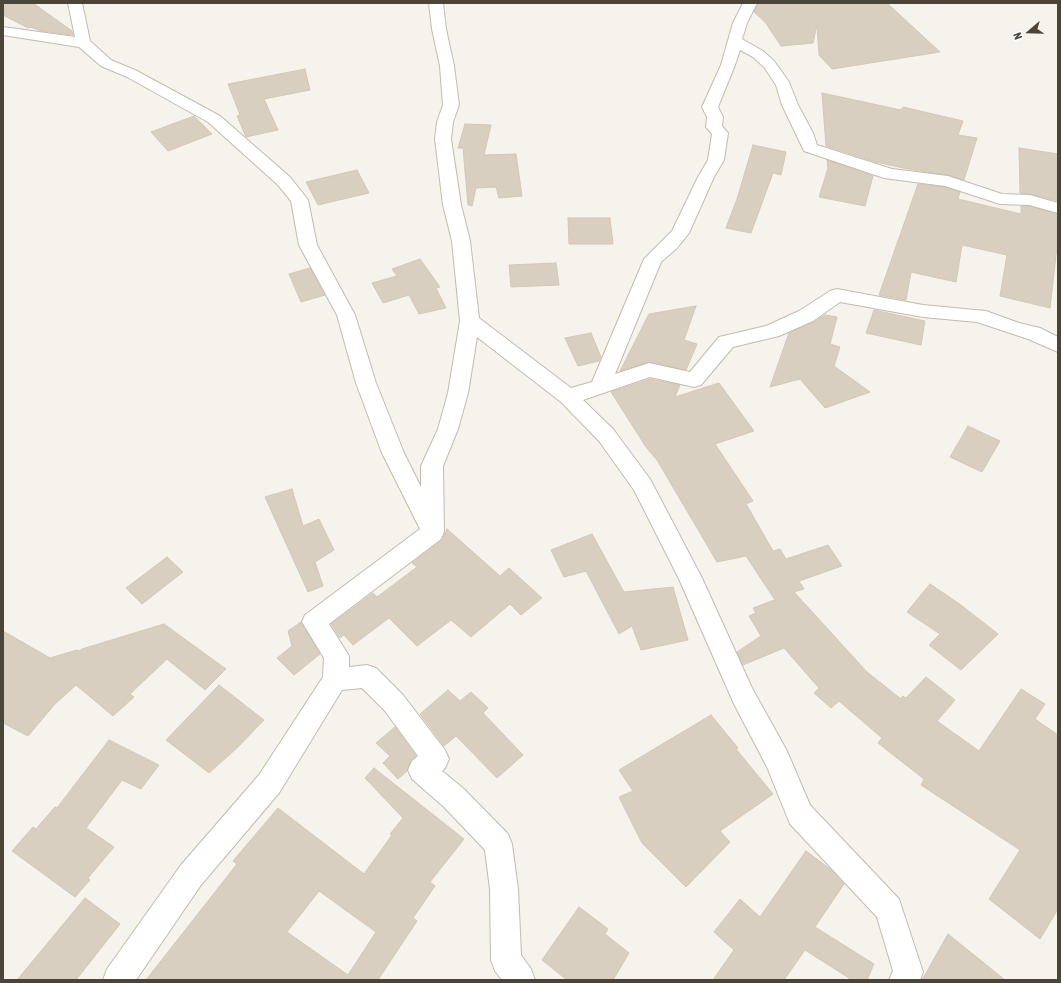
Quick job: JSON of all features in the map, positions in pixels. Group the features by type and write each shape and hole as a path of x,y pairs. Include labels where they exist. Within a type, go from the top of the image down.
{"street":[{"path":"76,3 83,43"},
{"path":"433,532 432,466 448,429 458,393 470,321 461,241 452,205 443,139 444,122 451,105 448,86 448,66 438,29 436,3"},
{"path":"600,386 653,258 670,244 680,233 706,177 716,160 720,133 714,127 716,116 710,107 735,41 740,23 750,3"},
{"path":"3,31 83,43 106,63 132,74 214,119 284,181 299,200 308,245 346,314 366,383 393,453 433,532"},
{"path":"735,41 758,54 769,64 784,85 790,106 803,128 810,148 890,174 948,181 1000,199 1030,200 1058,208"},
{"path":"568,396 649,370 694,380 726,342 772,331 806,316 837,295 915,310 979,316 1014,329 1033,333 1058,344"},
{"path":"470,321 568,396 606,435 642,485 690,578 743,696 778,760 800,814 889,909 908,972 904,980"},
{"path":"118,980 191,875 269,784 335,680 337,656 314,622 433,532"},
{"path":"335,680 367,676 394,703 436,759 421,770 454,798 498,844 504,889 506,960 520,980"}],"building":[{"path":"3,3 33,3 72,31 73,35 42,31 30,27 28,28 3,15"},
{"path":"758,3 887,3 940,52 832,69 819,55 817,25 813,43 781,46 765,22 754,12"},
{"path":"305,69 310,90 264,99 278,130 246,137 237,116 240,115 228,84"},
{"path":"822,93 901,110 903,107 963,121 958,135 977,138 964,180 948,175 908,169 876,162 826,146"},
{"path":"194,116 212,134 168,151 151,132"},
{"path":"465,124 491,125 484,155 516,154 522,196 499,198 496,187 476,188 472,206 468,205 463,148 458,148"},
{"path":"753,145 786,152 781,175 773,173 751,233 726,228 737,199"},
{"path":"1019,148 1058,154 1058,201 1020,193"},
{"path":"827,160 873,176 865,206 819,197 828,168"},
{"path":"357,170 369,193 318,205 306,182"},
{"path":"918,184 945,187 960,192 958,199 1021,214 1021,206 1029,206 1058,214 1058,238 1050,308 1000,296 1007,255 962,245 956,282 911,272 906,300 879,295"},
{"path":"568,218 610,218 613,244 569,244"},
{"path":"420,259 440,287 436,288 446,308 419,314 409,295 383,303 372,283 397,276 392,269"},
{"path":"556,263 559,285 511,287 509,265"},
{"path":"310,268 325,295 301,302 289,274"},
{"path":"696,306 684,340 697,344 686,370 649,362 620,371 649,314"},
{"path":"874,310 925,321 921,345 866,333"},
{"path":"825,315 837,317 830,344 840,347 834,366 870,392 825,408 800,379 770,387 789,333 814,322"},
{"path":"591,333 601,357 599,361 578,366 565,338"},
{"path":"650,379 680,385 675,397 719,383 754,431 715,444 753,501 746,504 773,551 780,549 786,559 828,545 842,566 799,581 804,589 794,592 867,672 901,699 903,696 906,698 926,677 955,700 937,721 979,751 1021,689 1045,704 1035,719 1058,735 1058,909 1040,939 989,899 1020,850 921,785 924,779 878,743 882,738 839,701 831,708 814,693 819,688 784,648 743,665 737,652 761,636 749,616 756,613 753,608 775,600 746,556 717,562 657,460 646,447 611,392"},
{"path":"968,426 1000,441 982,472 950,457"},
{"path":"292,489 303,526 319,519 334,550 315,562 323,586 308,592 265,497"},
{"path":"447,529 500,576 509,568 542,598 521,615 510,604 471,637 451,620 417,646 389,618 353,645 344,635 340,638 331,624 373,593 377,597 417,567 412,563 442,540"},
{"path":"592,534 624,592 673,587 688,640 641,650 632,626 619,634 586,571 564,577 551,550"},
{"path":"167,557 183,572 142,604 126,588"},
{"path":"930,584 961,605 998,634 961,670 929,645 940,634 907,612"},
{"path":"301,622 320,654 294,675 277,658 292,646 288,631"},
{"path":"164,624 226,669 205,690 167,659 130,694 134,697 113,716 76,685 55,704 28,736 3,723 3,631 50,658 77,650 79,651"},
{"path":"219,685 264,720 237,748 209,773 166,740"},
{"path":"448,690 460,701 471,692 488,708 483,713 523,755 497,778 456,736 444,746 420,714"},
{"path":"711,715 738,748 736,749 773,794 720,831 730,842 686,887 642,843 619,797 633,791 619,770"},
{"path":"395,727 416,756 411,760 407,771 398,779 383,763 390,756 376,743"},
{"path":"109,740 159,765 141,789 122,780 86,828 114,847 88,878 90,880 75,897 12,851 33,827 36,829 55,807 57,808"},
{"path":"374,768 464,839 430,882 435,886 413,918 417,921 378,980 146,980 237,864 233,861 278,808 364,874 392,835 390,834 403,818 365,778","holes":["319,891 376,932 348,975 287,932"]},
{"path":"806,851 830,869 844,884 815,927 874,964 867,980 852,980 805,950 784,980 713,980 734,950 714,932 740,899 760,917"},
{"path":"85,898 120,924 76,980 17,980"},
{"path":"579,907 608,929 605,934 629,953 613,980 567,980 542,960"},
{"path":"948,934 1005,980 922,980"}]}
